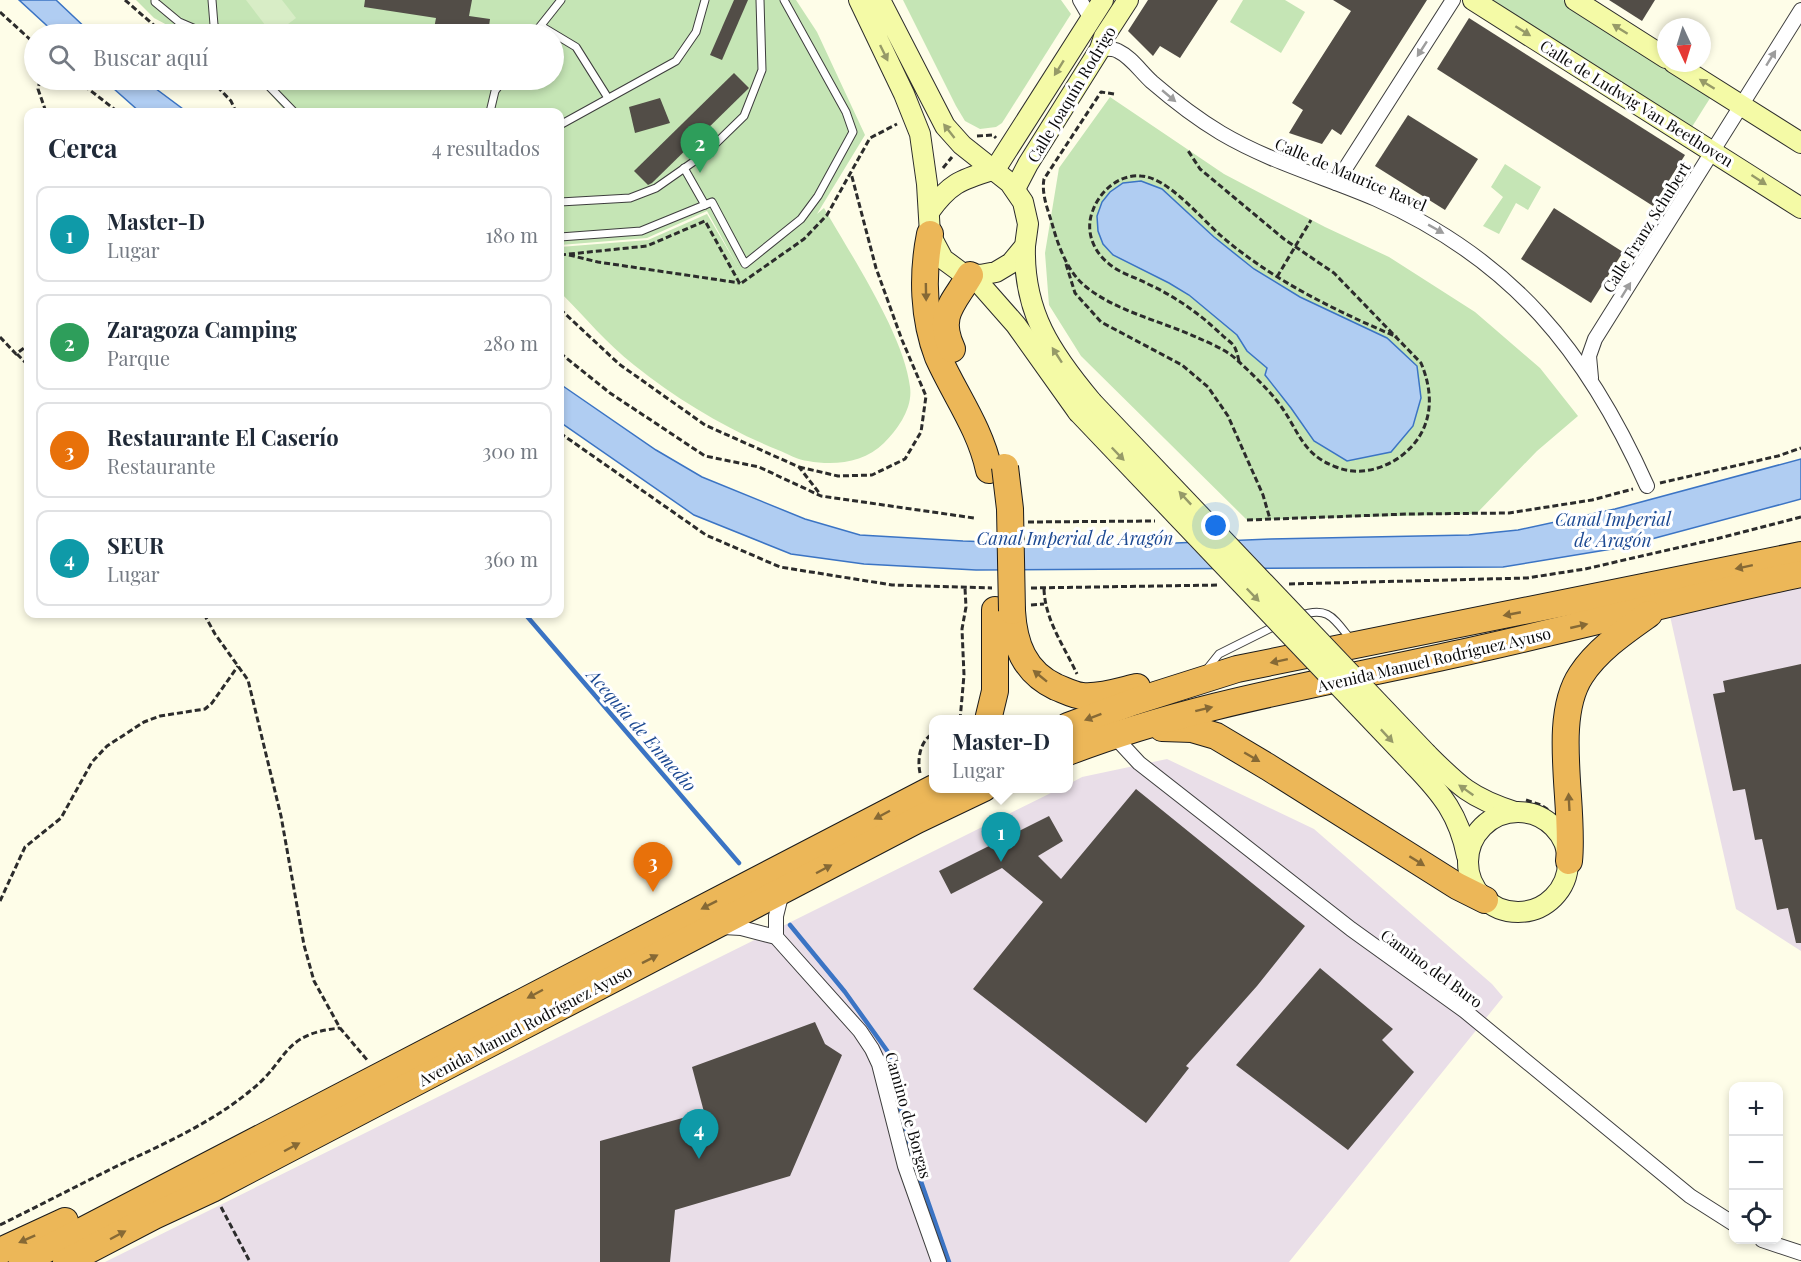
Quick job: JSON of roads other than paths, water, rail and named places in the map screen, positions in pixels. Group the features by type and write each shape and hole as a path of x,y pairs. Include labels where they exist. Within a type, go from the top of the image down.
{"highway":[{"path":"929,223 925,285 930,332 942,363 997,468 1010,509 1007,599 996,669 995,691 989,715"},
{"path":"971,282 947,310 946,335 996,437 997,468"},
{"name":"Avenida Manuel Rodríguez Ayuso","path":"1073,724 1133,702 1238,669 1801,555"},
{"name":"Avenida Manuel Rodríguez Ayuso","path":"1073,750 1203,709 1458,654 1801,574"},
{"path":"1007,599 1018,650 1028,666 1051,684 1082,696 1122,691 1157,681 1238,669"},
{"path":"1569,861 1571,833 1565,729 1566,709 1571,691 1592,661 1617,638 1657,608"},
{"path":"1126,732 1192,729 1216,736 1457,886 1485,900"},
{"name":"Avenida Manuel Rodríguez Ayuso","path":"22,1262 929,789"},
{"name":"Avenida Manuel Rodríguez Ayuso","path":"66,1262 212,1189 917,820 975,793"},
{"path":"0,1251 249,1130 279,1129"}],"main road":[{"path":"859,0 904,94 920,134 929,223 943,259 1016,325 1085,406 1420,759 1467,792 1488,803 1544,818 1556,828 1565,843 1569,861 1562,889 1552,900 1540,908 1526,912 1511,912 1497,908 1485,900 1475,888 1469,873 1468,858 1460,827 1420,759"},
{"path":"880,0 945,126 956,140 1015,189 1023,202 1028,231 1025,246 1026,282 1034,312 1045,338 1062,363 1085,406"},
{"name":"Calle Joaquín Rodrigo","path":"993,171 1103,0"},
{"name":"Calle Joaquín Rodrigo","path":"1015,189 1028,164 1108,46 1128,0"},
{"name":"Calle de Ludwig Van Beethoven","path":"1473,0 1801,208"},
{"path":"1575,0 1657,52"},
{"path":"1688,72 1801,143"},
{"path":"929,223 944,192 953,185 993,171"},
{"path":"971,282 1004,268 1017,257 1025,246"},
{"path":"1468,858 1471,844 1483,826 1501,815 1515,812"}],"street":[{"name":"Calle de Maurice Ravel","path":"1080,0 1091,19"},
{"path":"1336,183 1453,0"},
{"name":"Calle Franz Schubert","path":"1591,380 1589,342 1801,10"},
{"name":"Calle de Maurice Ravel","path":"1108,46 1171,99 1223,134 1258,152 1375,199 1444,234 1504,279 1562,339 1573,358 1591,380 1621,431 1647,486"},
{"name":"Calle de Maurice Ravel","path":"1562,339 1572,344 1589,342"},
{"name":"Camino del Buro","path":"1126,732 1139,763 1351,929 1466,1011 1690,1196 1729,1221"},
{"path":"709,928 726,926 741,928 776,937 776,916 783,890"},
{"name":"Camino de Borgas","path":"776,937 860,1030 872,1049 879,1064 905,1166 939,1262"},
{"path":"1776,1244 1801,1253"}],"lane":[{"path":"212,0 214,24"},
{"path":"543,24 561,0"},
{"path":"564,123 676,61 696,32 705,0"},
{"path":"564,202 630,198 656,188 706,153 744,116 762,70 760,0"},
{"path":"564,237 641,231 712,202 745,264 801,219 818,196 853,132 841,103 784,0"},
{"path":"154,1 184,24"},
{"name":"Calle de Maurice Ravel","path":"1091,19 1108,46"},
{"path":"564,40 576,47 608,99"},
{"path":"273,90 290,108"},
{"path":"491,108 496,90"},
{"path":"684,168 705,205"},
{"path":"1766,581 1801,582"},
{"path":"1203,674 1219,654 1264,630 1313,611 1325,612 1335,619 1355,645"}],"water":[{"path":"19,0 56,0 81,24 45,24"},
{"path":"115,90 157,90 182,108 136,108"},
{"path":"1141,181 1162,189 1214,237 1254,269 1300,297 1387,338 1417,366 1421,398 1413,426 1391,452 1347,461 1314,441 1265,375 1267,368 1247,351 1237,335 1189,295 1113,255 1103,244 1098,231 1097,216 1102,202 1110,192 1123,183"},
{"name":"Canal Imperial de Aragón","path":"564,387 656,450 702,477 805,519 860,535 1105,546 1270,539 1469,535 1518,530 1615,509 1801,459 1801,499 1618,548 1503,567 976,570 864,564 791,554 694,515 564,425"}],"waterway":[{"name":"Acequia de Enmedio","path":"528,618 739,863"},
{"path":"790,925 845,992 888,1052 910,1150 949,1262"}],"place":[{"name":"Zaragoza Camping","path":"700,173"},
{"name":"Master-D","path":"1001,862"},
{"name":"Restaurante El Caserío","path":"653,892"},
{"name":"SEUR","path":"699,1159"}]}
